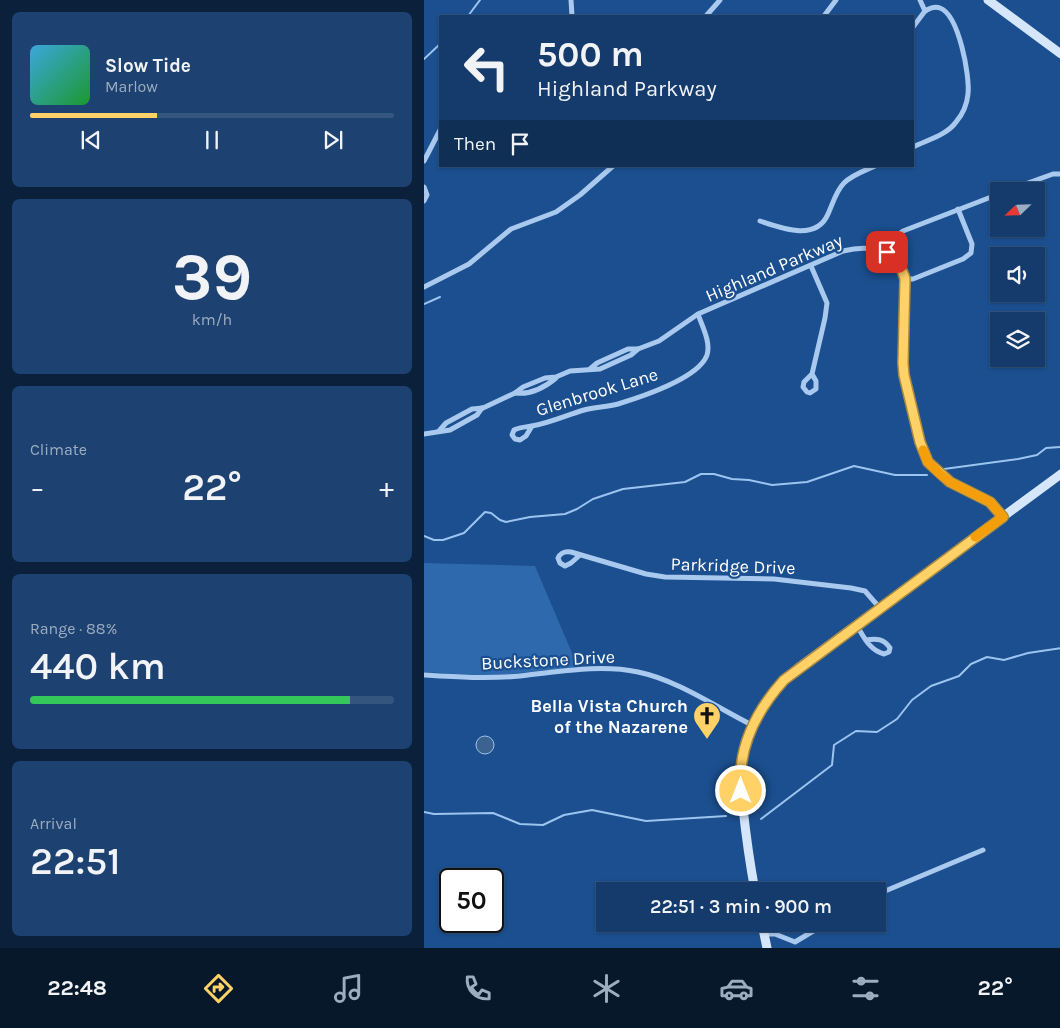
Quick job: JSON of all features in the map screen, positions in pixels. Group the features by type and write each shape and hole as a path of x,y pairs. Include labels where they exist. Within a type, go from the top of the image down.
{"main road":[{"path":"988,0 1060,54"},
{"path":"753,882 747,846 740,775 742,757 752,725 768,698 784,680 856,624 1060,474"},
{"path":"764,934 767,948"}],"street":[{"path":"570,0 572,15"},
{"path":"707,15 720,0"},
{"path":"825,15 836,0"},
{"path":"920,0 925,11"},
{"path":"914,26 925,11 930,8 940,8 945,11 953,22 962,49 967,69 968,93 963,113 956,124 945,132 914,147"},
{"path":"424,161 439,133"},
{"path":"424,287 469,264 511,230 556,212 580,195 612,167"},
{"path":"760,221 791,230 802,231 820,227 827,217 838,190 845,182 873,167"},
{"path":"1031,182 1053,174 1060,174"},
{"path":"424,187 427,195 424,201"},
{"path":"990,197 903,231 897,236 887,252 896,260 905,279 904,369 920,442 928,462 950,482 990,502 1003,517"},
{"path":"905,279 913,279 963,260 971,253 972,244 958,209"},
{"name":"Highland Parkway","path":"424,434 439,431 446,424 472,409 482,408 545,378 556,377 570,372 600,369 631,355 638,349 659,341 698,314 852,249 868,248 887,252"},
{"path":"811,266 827,303 812,374"},
{"name":"Glenbrook Lane","path":"532,426 586,410 616,404 680,380 704,361 708,353 708,342 698,314"},
{"name":"Parkridge Drive","path":"580,555 646,574 665,577 774,579 865,590 879,607"},
{"path":"856,624 866,640"},
{"name":"Buckstone Drive","path":"424,675 470,679 520,676 592,668 624,669 662,679 752,725"},
{"path":"886,891 983,850"},
{"path":"764,934 775,934 795,942 812,932"}],"shaded area":[{"path":"424,563 535,566 578,667 490,676 424,672"},
{"path":"485,736 491,739 494,745 491,751 485,754 479,751 476,745 479,739"}],"waterway":[{"path":"469,15 480,0"},
{"path":"424,59 439,45"},
{"path":"424,304 440,297"},
{"path":"944,469 1018,459 1037,455 1046,448 1061,447"},
{"path":"424,536 434,540 443,540 464,533 485,512 491,513 506,522 530,517 565,514 593,499 623,489 685,482 701,474 714,474 732,479 749,480 772,485 807,482 854,466 895,475 927,475"},
{"path":"761,819 832,765 834,745 856,731 877,732 897,719 912,700 931,686 959,676 971,664 987,657 1004,660 1028,653 1061,648"},
{"path":"424,812 434,814 493,813 520,824 543,825 564,815 592,810 646,821 726,816"}],"slow traffic":[{"path":"923,450 928,462 940,474 950,482 990,502 1003,517 975,537"}],"place":[{"name":"Bella Vista Church of the Nazarene","path":"707,740"}],"route":[{"path":"741,791 742,757 752,725 768,698 784,680 1003,517 990,502 950,482 928,462 920,442 904,375 905,279 896,260 887,252"}]}
